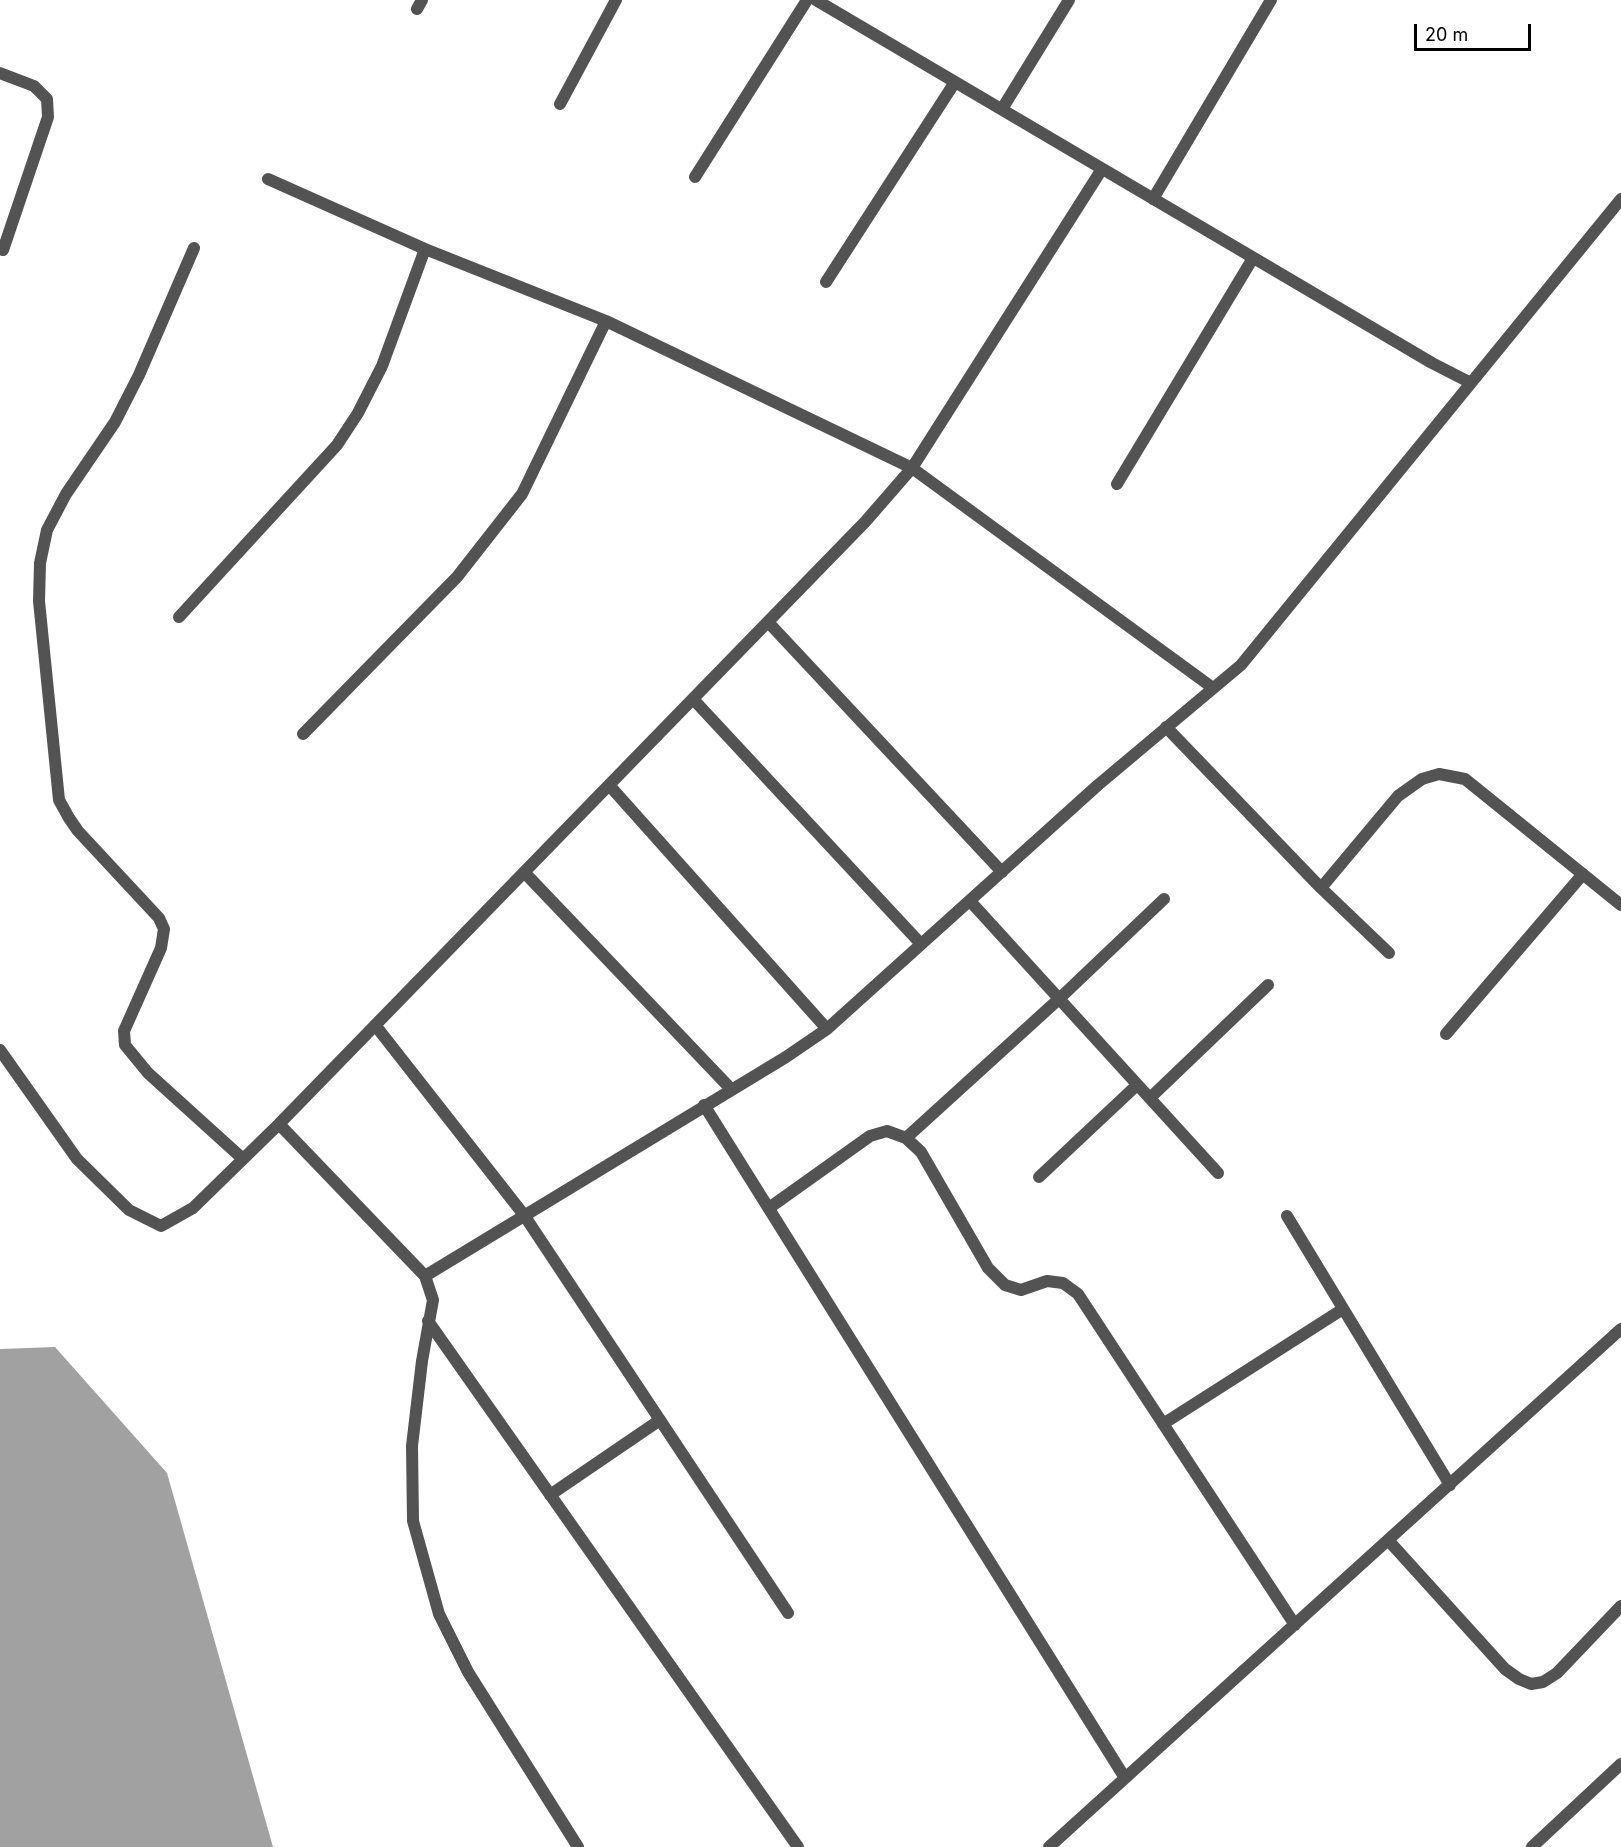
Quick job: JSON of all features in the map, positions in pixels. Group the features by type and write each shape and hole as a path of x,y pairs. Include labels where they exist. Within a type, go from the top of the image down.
{"street":[{"path":"560,104 616,0"},
{"path":"695,177 807,0"},
{"path":"816,0 1253,258 1471,383"},
{"path":"1002,109 1069,0"},
{"path":"1153,199 1271,0"},
{"path":"0,73 34,86 47,99 48,117 3,250"},
{"path":"826,282 955,82"},
{"path":"0,1050 77,1159 129,1210 162,1226 193,1208 279,1124 865,522 912,468 1102,169"},
{"path":"268,179 425,249 606,321 912,468 1213,688"},
{"path":"425,1275 704,1105 786,1058 827,1029 1166,727 1241,665 1621,199"},
{"path":"194,248 140,375 115,422 66,494 47,530 40,563 39,601 59,800 78,831 159,918 164,929 161,948 124,1031 125,1045 136,1061 243,1159"},
{"path":"179,617 337,445 358,412 382,366 425,249"},
{"path":"1117,484 1253,258"},
{"path":"303,734 458,577 522,494 606,321"},
{"path":"768,622 1002,872"},
{"path":"693,699 921,944"},
{"path":"1166,727 1320,888 1389,953"},
{"path":"1320,888 1398,796 1422,778 1439,774 1464,779 1621,904"},
{"path":"609,785 827,1029"},
{"path":"524,872 731,1089"},
{"path":"1446,1034 1583,874"},
{"path":"906,1138 1060,998 1164,899"},
{"path":"970,901 1218,1173"},
{"path":"1150,1098 1268,985"},
{"path":"375,1025 524,1215 788,1613"},
{"path":"1039,1177 1137,1084"},
{"path":"704,1105 1125,1778"},
{"path":"279,1124 425,1275 433,1300 428,1321 412,1446 413,1521 439,1614 468,1672 578,1847"},
{"path":"769,1208 870,1136 887,1131 906,1138 921,1152 988,1268 1005,1285 1021,1290 1047,1281 1063,1283 1078,1294 1295,1625"},
{"path":"1287,1216 1450,1485"},
{"path":"1163,1424 1343,1309"},
{"path":"428,1321 798,1847"},
{"path":"1049,1847 1621,1329"},
{"path":"550,1495 660,1420"},
{"path":"1388,1540 1505,1669 1531,1684 1543,1682 1557,1673 1621,1606"},
{"path":"1532,1847 1621,1764"}],"shaded area":[{"path":"55,1347 167,1473 273,1847 0,1847 0,1349"}]}
